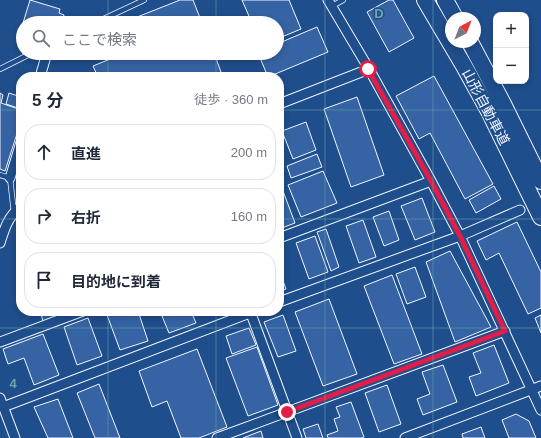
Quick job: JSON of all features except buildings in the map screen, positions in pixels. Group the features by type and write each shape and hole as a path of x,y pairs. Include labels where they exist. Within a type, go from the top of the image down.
{"highway":[{"name":"山形自動車道","path":"425,0 490,113 541,217"},
{"path":"445,0 452,12"},
{"name":"山形自動車道","path":"473,48 541,181"}],"street":[{"path":"330,3 431,181 460,236 505,331 537,388 541,410"},
{"path":"41,72 45,60"},
{"path":"284,102 368,69"},
{"path":"10,178 16,158"},
{"path":"284,236 431,181"},
{"path":"284,300 460,236 520,210"},
{"path":"0,243 6,224 14,212"},
{"path":"0,342 70,316"},
{"path":"15,438 1,404 241,316"},
{"path":"253,316 297,438"},
{"path":"217,438 505,331"},
{"path":"405,438 537,388"}],"lane":[{"path":"110,16 144,0"},
{"path":"330,3 343,0"},
{"path":"0,69 18,60"},
{"path":"0,175 10,178 14,212"}],"route":[{"path":"287,412 505,331 460,236 368,69"}]}
